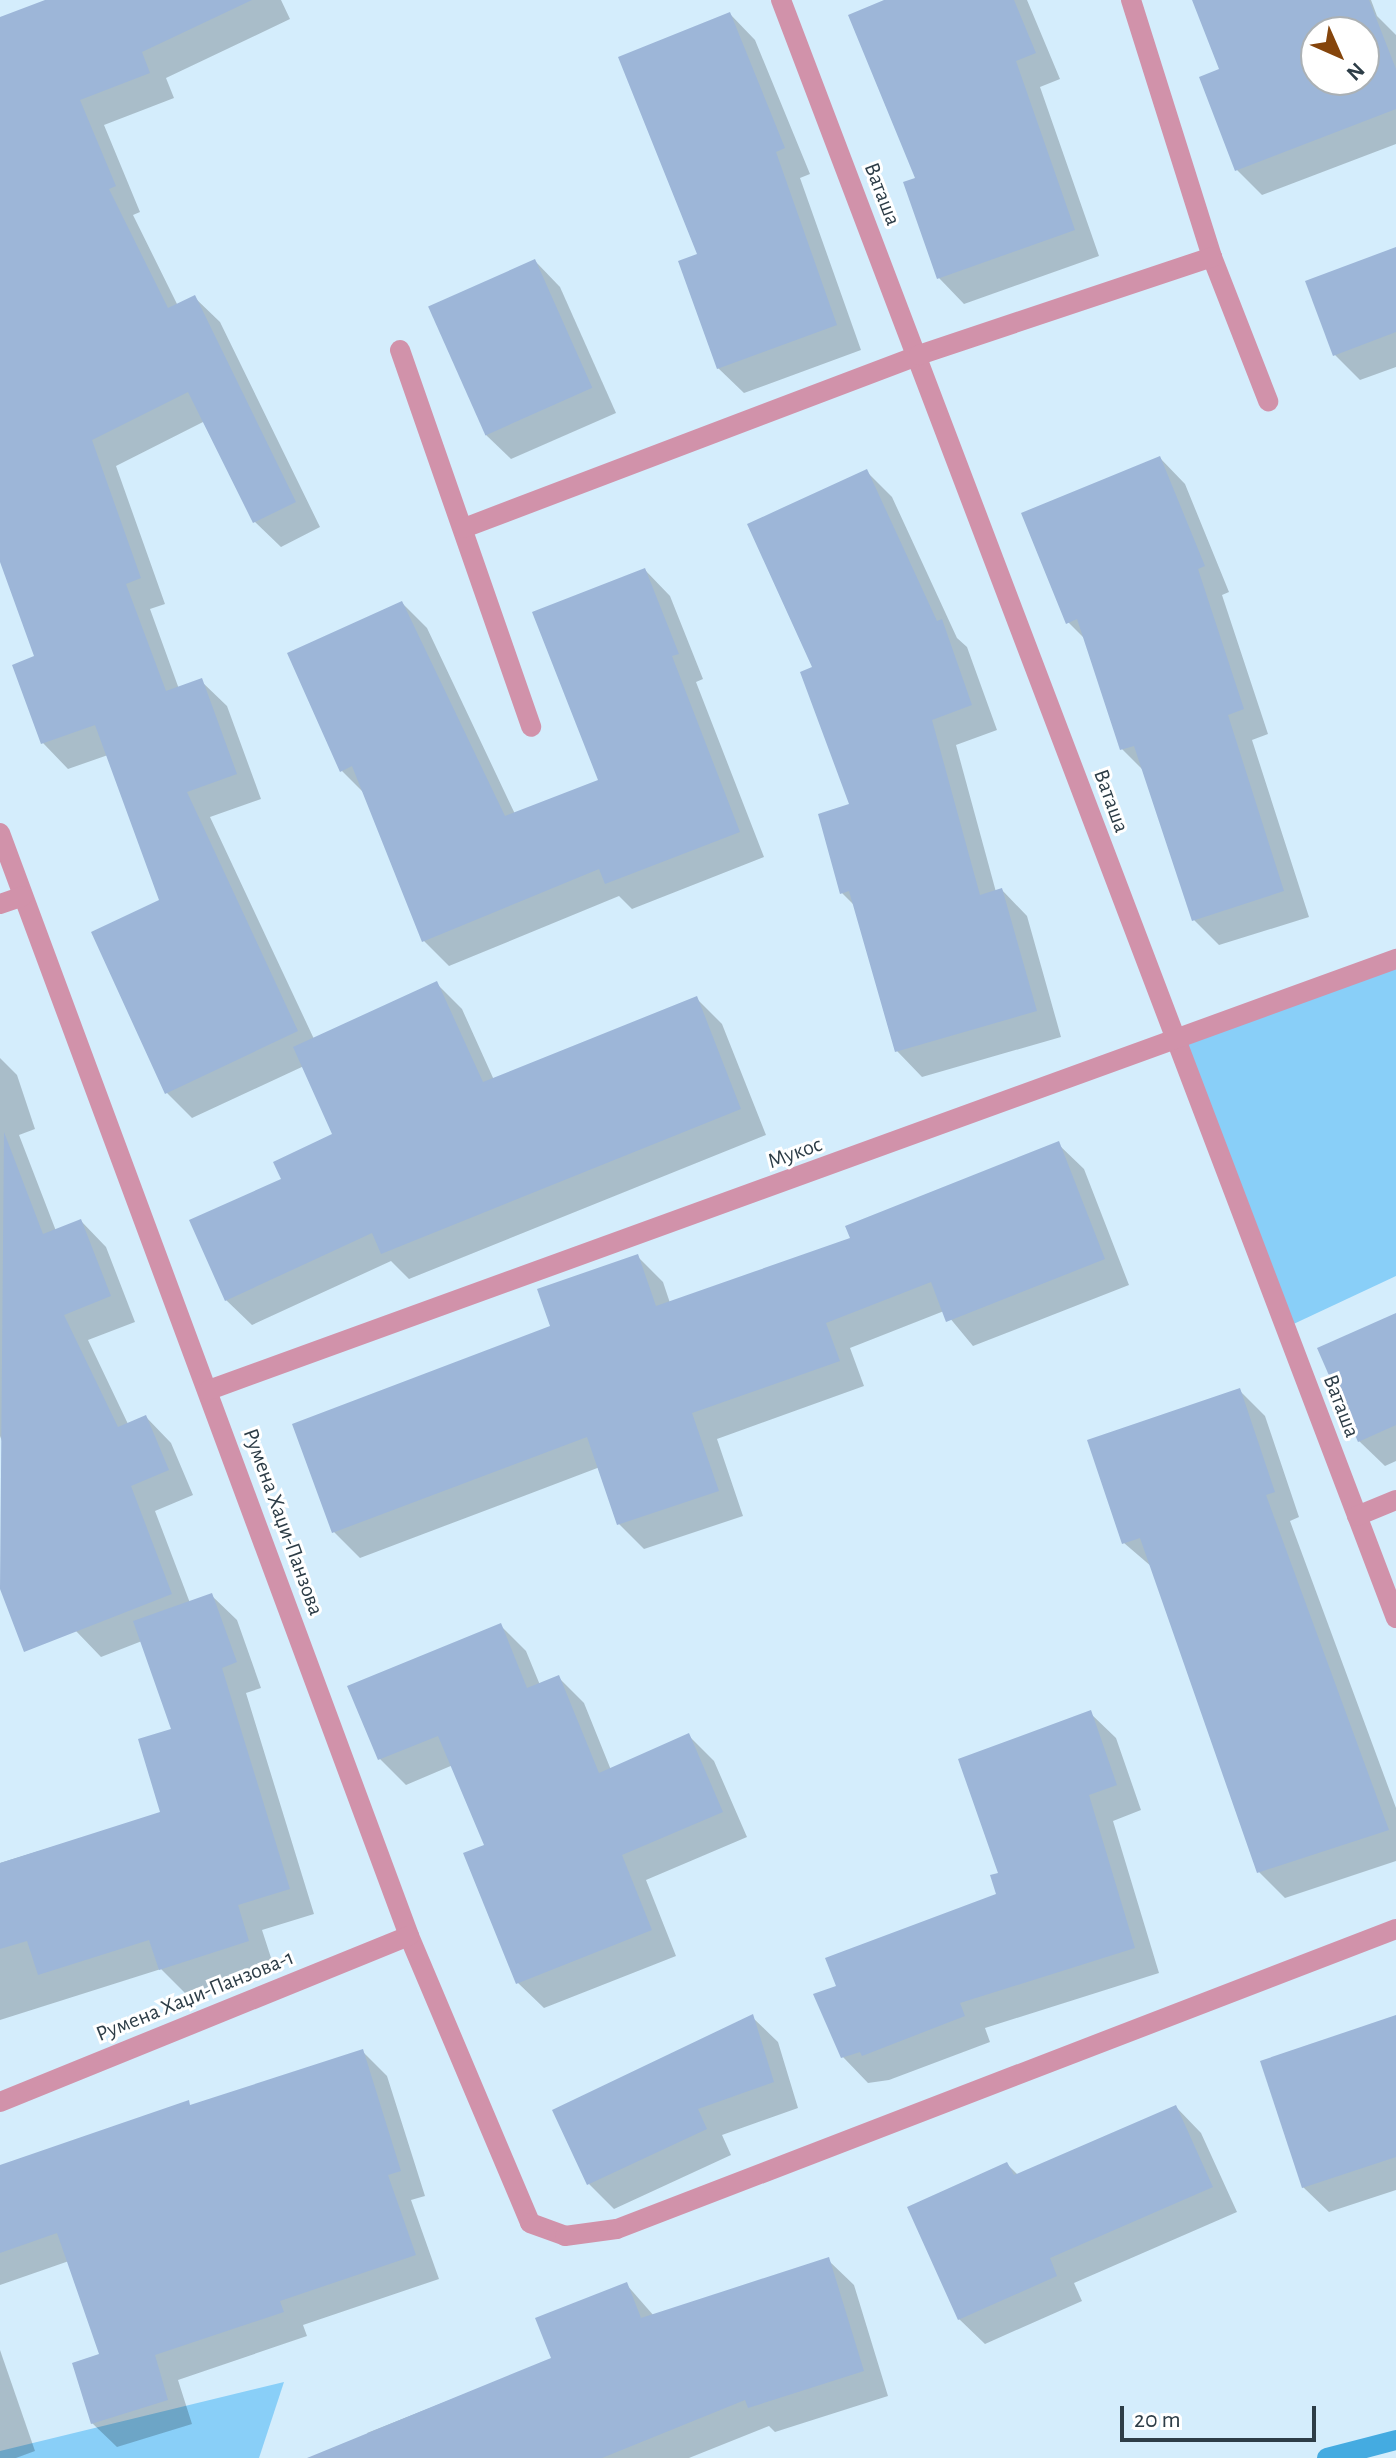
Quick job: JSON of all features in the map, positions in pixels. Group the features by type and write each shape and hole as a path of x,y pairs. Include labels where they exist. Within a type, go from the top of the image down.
{"street":[{"name":"Ваташа","path":"781,0 919,355 1175,1042 1396,1618"},
{"path":"1131,0 1212,257 1268,401"},
{"path":"464,528 919,355 1212,257"},
{"path":"400,350 531,727"},
{"name":"Румена Хаџи-Панзова","path":"0,833 409,1936 530,2223 565,2236 617,2229 1396,1929"},
{"path":"0,904 23,896"},
{"name":"Мукос","path":"209,1390 1175,1042 1396,959"},
{"path":"1357,1516 1396,1500"},
{"name":"Румена Хаџи-Панзова-1","path":"0,2102 409,1936"}],"shaded area":[{"path":"1396,959 1396,1276 1285,1328 1175,1042"},
{"path":"284,2382 259,2458 0,2458 0,2451"}],"building":[{"path":"45,0 252,0 142,52 150,73 80,100 116,186 109,189 168,308 195,295 296,502 253,523 188,392 92,440 141,578 126,584 166,691 202,678 237,774 187,792 298,1031 165,1094 91,932 159,900 95,725 41,744 12,665 34,656 0,562 0,17"},
{"path":"884,0 1014,0 1036,53 1016,61 1075,230 937,279 903,182 915,178 848,15"},
{"path":"1192,0 1369,0 1375,16 1300,16 1300,96 1380,96 1380,28 1396,69 1396,109 1235,171 1199,77 1219,69"},
{"path":"730,12 785,148 776,152 837,325 717,369 678,261 697,254 618,57"},
{"path":"1396,247 1396,332 1333,356 1305,281"},
{"path":"535,259 592,388 485,435 428,307"},
{"path":"1160,456 1205,566 1198,569 1244,709 1228,715 1284,891 1192,921 1134,746 1120,750 1077,619 1066,624 1021,513"},
{"path":"867,469 937,621 942,619 972,705 932,720 980,895 1002,888 1037,1011 895,1052 849,891 840,894 818,814 849,804 800,672 812,667 747,524"},
{"path":"645,568 679,654 672,656 740,832 605,884 599,869 422,942 352,766 340,772 287,653 402,601 505,816 598,780 532,612"},
{"path":"437,981 483,1082 697,996 741,1109 381,1254 372,1233 225,1301 189,1220 281,1179 273,1162 332,1134 293,1047"},
{"path":"4,1132 43,1234 81,1219 111,1296 64,1315 118,1427 146,1415 169,1470 131,1486 172,1594 24,1652 0,1589"},
{"path":"1059,1141 1105,1259 946,1322 931,1282 826,1323 840,1361 692,1413 719,1491 617,1525 587,1437 332,1533 292,1424 550,1326 537,1289 638,1254 656,1306 850,1238 845,1226"},
{"path":"1396,1313 1396,1425 1358,1442 1317,1348"},
{"path":"1240,1388 1275,1492 1266,1495 1389,1830 1257,1873 1140,1538 1122,1544 1087,1440"},
{"path":"212,1593 237,1662 222,1668 290,1889 238,1905 249,1941 159,1970 149,1940 38,1975 27,1941 0,1949 0,1863 160,1812 138,1739 171,1729 133,1621"},
{"path":"501,1623 527,1688 559,1675 599,1773 689,1733 723,1812 622,1855 652,1930 516,1984 463,1853 484,1845 438,1736 378,1760 347,1686"},
{"path":"1091,1710 1117,1785 1089,1795 1135,1948 960,2003 965,2016 862,2056 860,2052 841,2058 813,1994 836,1986 825,1958 996,1894 990,1875 998,1873 958,1759"},
{"path":"753,2014 774,2082 698,2109 707,2129 587,2185 552,2110"},
{"path":"1396,2015 1396,2157 1302,2188 1260,2061"},
{"path":"363,2049 401,2171 388,2175 416,2255 280,2301 284,2312 155,2355 168,2400 91,2424 72,2363 99,2354 57,2233 0,2253 0,2165 189,2100 190,2105"},
{"path":"1176,2105 1213,2187 1050,2258 1057,2276 958,2320 907,2207 1007,2162 1014,2175"},
{"path":"829,2257 864,2371 748,2408 745,2400 602,2458 307,2458 551,2358 535,2318 627,2282 641,2318"}],"waterway":[{"path":"1327,2458 1396,2440"}]}
